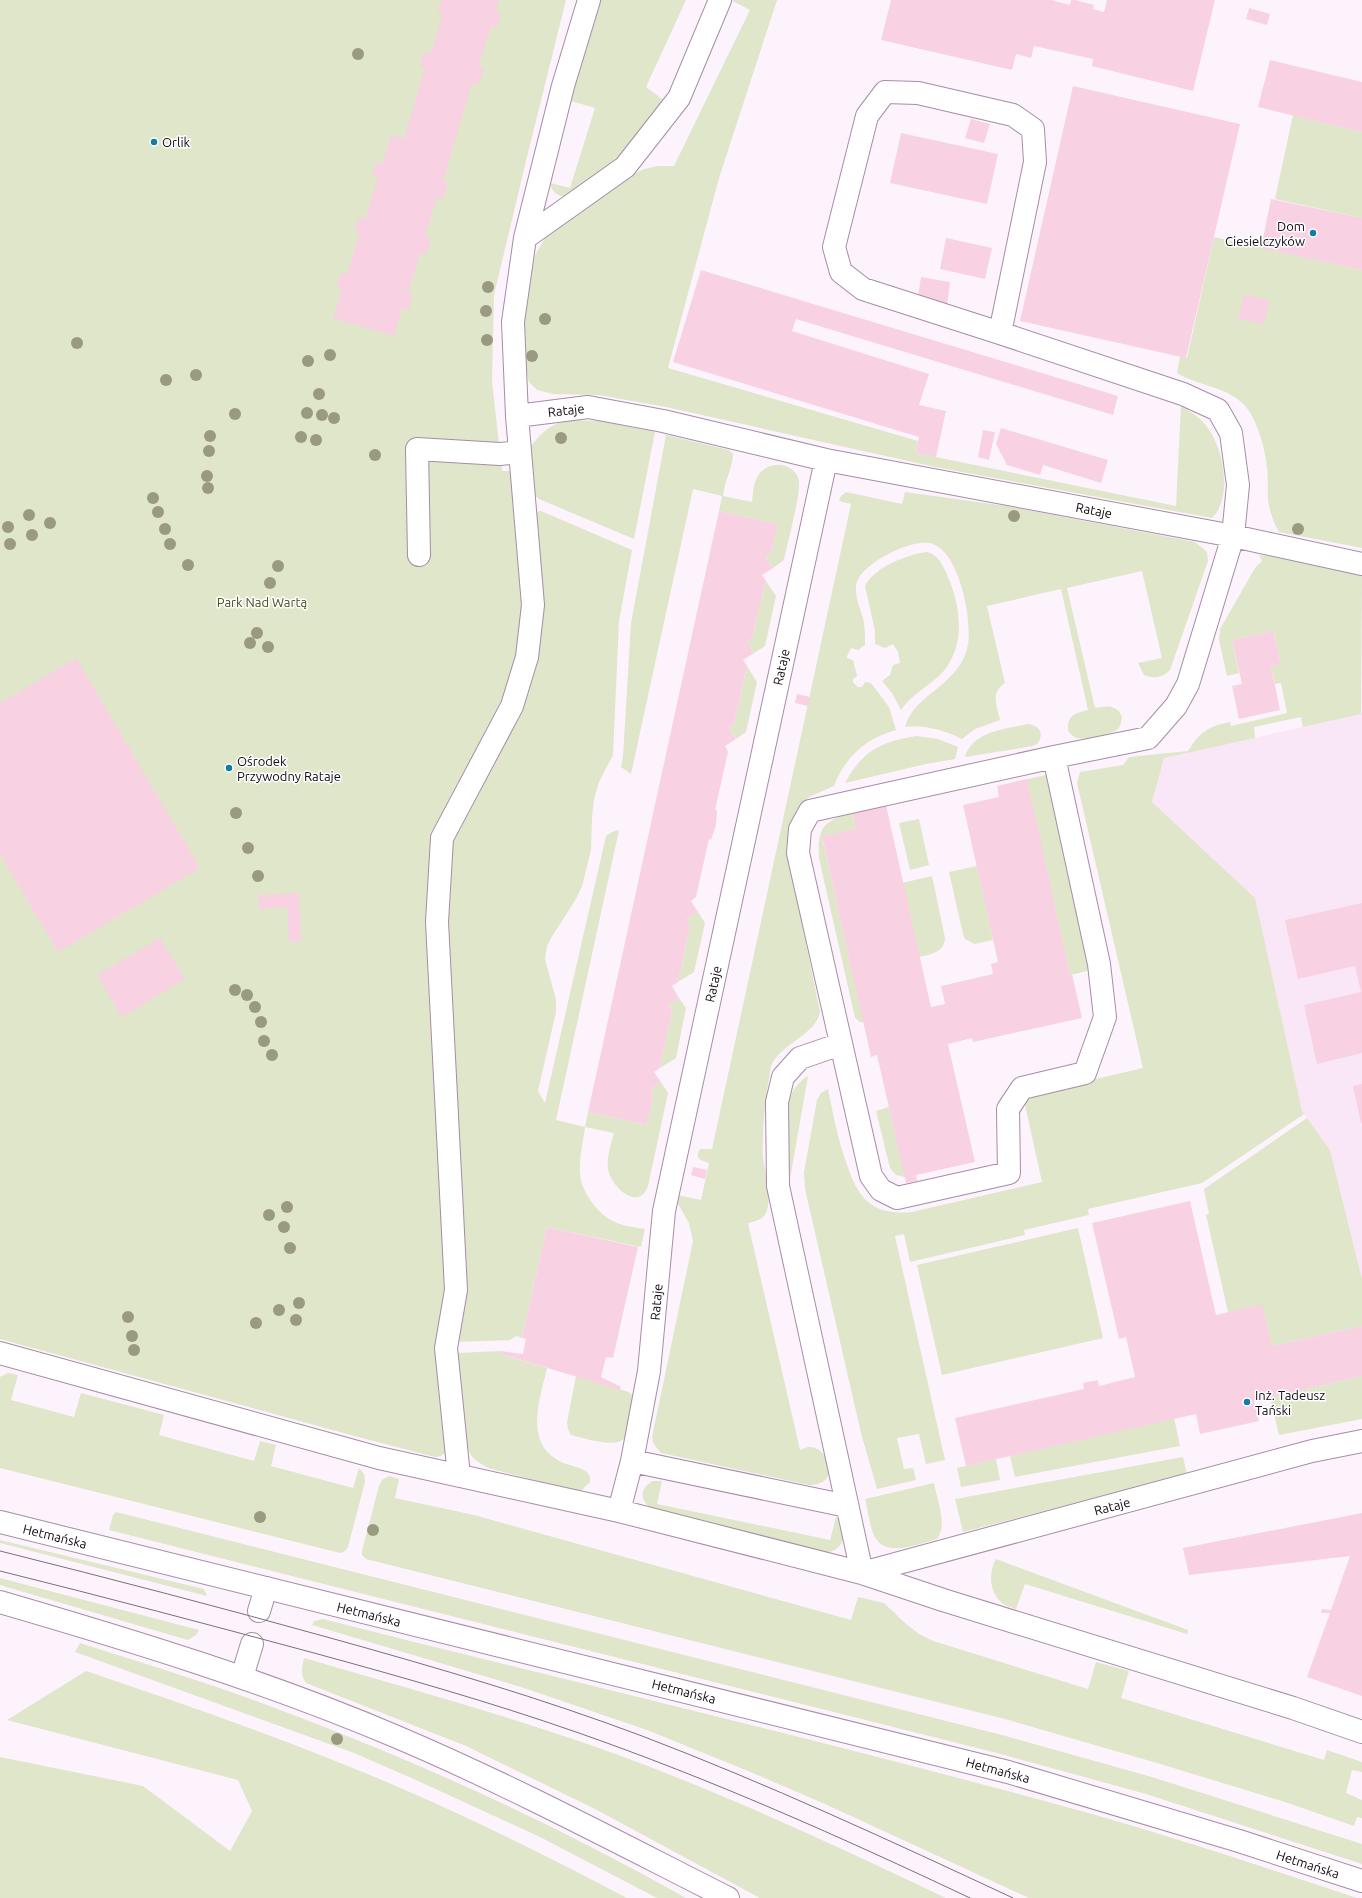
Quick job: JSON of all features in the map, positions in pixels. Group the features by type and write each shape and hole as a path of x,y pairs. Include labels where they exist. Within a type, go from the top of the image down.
{"main road":[{"path":"458,1476 446,1348 456,1290 437,922 442,838 512,706 527,657 533,605 517,416 513,322 525,238 563,86 589,0"},
{"path":"525,238 625,167 679,98 720,0"},
{"path":"1000,333 1035,162 1033,129 1013,115 918,93 885,92 867,116 834,247 841,272 864,289 1183,394 1218,410 1231,433 1238,485 1233,536 1188,684 1176,706 1148,738 1054,757 810,811 800,829 798,853 871,1176 881,1190 896,1198 1009,1173 1008,1109 1022,1088 1085,1073 1106,1016 1099,964 1054,757"},
{"name":"Rataje","path":"517,416 588,407 663,421 826,460 1233,536 1362,564"},
{"path":"418,555 416,449 500,454 520,452"},
{"name":"Rataje","path":"618,1511 632,1461 649,1371 664,1211 826,460"},
{"path":"841,1044 800,1058 784,1077 776,1102 778,1186 862,1573"},
{"path":"0,1353 379,1458 618,1511 862,1573 943,1600 1293,1708 1362,1732"},
{"name":"Rataje","path":"862,1573 986,1541 1312,1451 1362,1441"},
{"path":"632,1461 847,1506"},
{"name":"Hetmańska","path":"0,1522 1008,1772 1239,1841 1362,1881"},
{"path":"259,1611 266,1588"},
{"path":"0,1602 80,1625 242,1677 397,1737 494,1780 728,1898"},
{"path":"242,1677 252,1644"}],"shaded area":[{"path":"1362,712 1362,1279 1330,1150 1302,1111 1255,898 1152,802 1164,758 1361,714"}],"green space":[{"name":"Park Nad Wartą","path":"0,0 566,0 494,295 492,381 502,471 510,471 526,619 503,705 441,824 446,1286 437,1363 440,1405 446,1448 445,1453 441,1456 435,1457 362,1438 0,1339"},
{"path":"598,0 686,0 646,87 662,99 663,111 622,156 565,197 555,193 550,183 570,188 595,108 571,101"},
{"path":"731,0 777,0 719,178 668,368 918,441 916,453 1176,506 1181,406 1204,423 1213,436 1222,460 1224,486 1222,498 1219,509 1212,518 935,467 666,407 599,395 553,394 537,390 529,382 524,361 524,314 535,255 545,238 630,176 644,169 658,166 674,166 750,10"},
{"path":"1293,115 1362,132 1362,218 1275,199"},
{"path":"1214,237 1362,270 1362,548 1279,532 1269,505 1268,472 1264,450 1259,431 1251,414 1240,401 1233,396 1177,373 1180,357 1187,358"},
{"path":"572,420 599,421 655,432 634,539 539,499 534,495 528,450 547,430 557,424"},
{"path":"666,435 729,450 733,454 732,464 723,496 752,502 754,487 761,472 766,468 779,465 786,466 796,474 799,481 799,487 784,560 773,568 765,557 771,553 777,524 719,511 722,496 693,489 631,774 621,767 623,756 631,623"},
{"path":"846,492 902,504 905,492 1007,506 1195,542 1207,552 1208,561 1170,670 1164,675 1158,677 1144,675 1138,663 1162,658 1142,571 1067,588 1095,708 1114,708 1122,717 1120,727 1115,731 1104,735 1086,738 1076,738 1068,730 1069,721 1073,716 1088,710 1061,589 987,606 1005,683 997,691 996,695 996,704 1000,720 975,729 962,739 935,729 905,727 910,715 918,706 956,670 963,659 968,645 969,634 966,605 957,574 950,560 942,550 933,544 924,543 913,545 901,548 876,561 866,569 859,578 856,586 856,594 864,621 865,645 858,650 851,648 847,658 853,660 857,676 853,679 853,682 858,687 862,687 865,682 871,683 889,707 896,730 875,738 858,750 844,766 834,786 809,797 800,806 790,827 790,865 820,1012 812,1027 782,1051 771,1066 763,1133 763,1155 769,1197 767,1210 764,1216 748,1223 800,1450 809,1447 816,1448 827,1459 829,1466 829,1473 826,1479 820,1483 809,1485 661,1453 653,1443 652,1437 693,1241 689,1223 677,1202 677,1195 701,1200 709,1163 699,1159 698,1152 700,1149 712,1149 851,504 839,501 841,496"},
{"path":"541,511 632,550 619,621 613,755 599,782 594,799 591,850 582,886 576,899 547,946 545,959 556,1000 556,1012 538,1091 545,1103 606,836 619,830 556,1120 585,1127 580,1173 586,1193 594,1205 604,1215 613,1221 627,1226 645,1229 641,1247 547,1227 522,1338 516,1336 510,1340 456,1342 446,973 451,839 518,710 536,512"},
{"path":"927,552 939,560 948,577 957,606 959,631 953,655 947,666 939,676 909,700 901,710 892,693 882,681 890,675 893,665 900,663 898,652 893,644 885,648 875,644 875,631 865,586 875,573 892,563 919,553"},
{"path":"1259,555 1330,563 1362,570 1361,714 1303,727 1301,717 1254,727 1255,738 1164,758 1152,802 1255,898 1302,1111 1304,1114 1202,1183 1088,1209 1089,1215 1024,1230 1025,1235 910,1262 904,1234 895,1236 945,1460 926,1464 919,1434 897,1438 904,1469 913,1468 916,1480 877,1489 861,1433 805,1189 804,1172 817,1100 821,1093 828,1089 842,1150 854,1183 860,1193 875,1207 885,1211 912,1212 1042,1182 1023,1096 1143,1068 1077,783 1080,772 1123,765 1129,757 1188,751 1201,734 1216,726 1230,722 1231,726 1287,713 1281,683 1275,684 1271,666 1281,664 1273,631 1232,640 1239,673 1227,676 1219,640 1220,629 1255,568 1262,561"},
{"path":"766,581 776,596 765,646 754,653 747,642 752,638"},
{"path":"747,666 757,682 746,732 736,739 728,727 734,724"},
{"path":"1028,724 1038,728 1041,733 1038,743 1033,746 965,757 969,748 982,736 1000,730"},
{"path":"917,736 938,739 958,747 955,759 926,764 845,783 858,763 874,749 893,741"},
{"path":"1046,775 1050,779 1090,967 1087,971 1070,975 1033,810 1015,782"},
{"path":"852,813 856,829 822,837 864,1022 860,1022 855,1018 819,858 819,839 824,827 835,819"},
{"path":"919,819 929,865 910,870 899,823"},
{"path":"977,866 993,940 974,944 965,939 963,934 949,872"},
{"path":"932,876 945,938 942,947 939,950 932,954 919,957 902,883"},
{"path":"698,912 705,923 694,972 678,982 690,925 686,919"},
{"path":"679,998 686,1008 676,1058 660,1068 672,1011 668,1005"},
{"path":"808,1076 790,1179 788,1152 789,1101 796,1087"},
{"path":"661,1082 668,1093 648,1186 644,1193 639,1197 627,1195 621,1191 609,1173 608,1158 614,1133 585,1127 588,1112 647,1125 653,1096 650,1090"},
{"path":"889,1107 905,1177 896,1175 890,1168 876,1111"},
{"path":"1307,1118 1330,1150 1362,1279 1362,1326 1272,1346 1228,1312 1206,1215 1209,1214 1204,1189"},
{"path":"1078,1228 1103,1338 942,1375 917,1265"},
{"path":"501,1351 501,1354 547,1368 537,1416 540,1440 546,1450 556,1459 587,1472 590,1477 590,1482 582,1490 577,1491 488,1468 471,1455 467,1447 462,1421 457,1353"},
{"path":"8,1373 18,1375 11,1400 74,1417 81,1393 164,1415 159,1435 254,1461 260,1441 276,1445 271,1466 353,1488 359,1468 364,1474 365,1482 348,1547 345,1551 340,1553 0,1468 0,1377"},
{"path":"576,1376 629,1392 635,1398 630,1427 623,1440 609,1443 593,1441 571,1435 567,1422"},
{"path":"1362,1376 1362,1419 1279,1435 1270,1397"},
{"path":"1174,1418 1180,1446 1015,1477 1010,1456"},
{"path":"1183,1457 1187,1474 963,1532 955,1499"},
{"path":"996,1459 1000,1480 961,1487 957,1468"},
{"path":"389,1476 399,1479 395,1498 474,1515 851,1620 858,1597 884,1603 906,1624 919,1634 933,1641 1088,1689 1096,1662 1129,1671 1121,1698 1324,1760 1327,1750 1362,1762 1362,1772 1352,1770 1346,1793 1362,1800 1362,1818 1357,1817 1354,1826 1285,1802 1005,1719 366,1559 362,1555 362,1551 379,1486 382,1480"},
{"path":"653,1481 662,1481 657,1504 830,1540 836,1517 842,1521 844,1534 843,1539 839,1547 835,1550 822,1554 656,1512 647,1505 643,1497 644,1489"},
{"path":"934,1483 942,1520 942,1527 937,1539 901,1548 884,1546 878,1541 873,1533 865,1499"},
{"path":"116,1512 1002,1735 1152,1777 1362,1844 1362,1864 1146,1794 997,1753 109,1530 113,1515"},
{"path":"0,1540 204,1589 207,1596 0,1543"},
{"path":"996,1559 1188,1630 1187,1634 1025,1584 1016,1609 1009,1607 999,1600 993,1591 991,1574"},
{"path":"0,1578 199,1630 196,1635 188,1640 0,1585"},
{"path":"323,1619 876,1756 967,1780 1096,1815 1246,1861 1357,1898 1029,1898 825,1804 647,1730 524,1688 312,1625 314,1621"},
{"path":"80,1643 242,1696 396,1756 543,1823 686,1898 657,1898 540,1837 416,1780 354,1753 75,1652"},
{"path":"304,1658 523,1723 653,1768 764,1814 946,1898 760,1898 595,1809 466,1746 306,1683 302,1674"},
{"path":"86,1671 250,1728 332,1759 439,1805 547,1857 627,1898 0,1898 0,1757 143,1786 230,1851 252,1811 238,1780 7,1720"}],"building":[{"path":"441,0 499,0 496,11 501,13 497,28 491,26 478,67 484,69 479,85 472,83 443,181 448,183 443,199 437,197 425,236 431,239 426,255 420,253 408,293 413,294 409,310 402,308 394,336 333,318 342,290 336,288 341,273 347,274 360,233 354,231 359,217 365,219 378,177 372,176 376,162 383,163 391,135 404,139 425,68 420,67 424,51 431,53 443,14 437,12"},
{"path":"891,0 1051,0 1070,5 1071,0 1075,0 1094,5 1093,9 1104,12 1107,0 1215,0 1193,91 1092,66 1093,59 1034,46 1031,58 1016,54 1012,70 881,40"},
{"path":"1249,8 1270,14 1267,25 1246,19"},
{"path":"1270,60 1362,82 1362,132 1258,107"},
{"path":"1073,86 1240,124 1186,358 1020,321"},
{"path":"971,119 990,124 984,143 965,138"},
{"path":"901,133 998,154 987,204 890,183"},
{"name":"Dom Ciesielczyków","path":"1271,199 1362,218 1362,270 1261,248"},
{"path":"946,238 992,248 985,279 940,269"},
{"path":"701,270 1118,396 1113,415 796,319 792,331 929,374 919,405 946,411 936,457 916,453 919,437 673,362"},
{"path":"921,277 950,282 947,306 917,302"},
{"path":"1244,294 1269,300 1264,324 1238,319"},
{"path":"1001,428 1108,460 1101,483 1043,465 1040,475 1007,465 996,444"},
{"path":"983,430 995,432 989,460 978,457"},
{"path":"719,511 778,524 771,553 765,557 773,568 762,575 766,581 752,638 747,642 754,653 743,660 747,666 734,724 728,727 736,739 725,746 728,752 715,810 717,810 716,825 711,840 709,839 696,897 691,901 698,912 686,919 690,925 678,982 672,986 679,998 668,1005 672,1011 660,1068 654,1072 661,1082 650,1090 653,1096 647,1125 588,1112"},
{"path":"1273,631 1281,664 1271,666 1280,710 1239,719 1232,686 1242,684 1232,640"},
{"path":"76,658 200,868 58,952 0,854 0,703"},
{"path":"797,694 810,697 808,706 795,703"},
{"path":"1027,779 1070,975 1072,974 1082,1018 973,1042 972,1038 948,1044 975,1162 916,1175 917,1181 906,1183 877,1055 871,1057 822,836 856,829 852,813 886,805 931,1007 945,1004 941,986 993,974 991,964 998,962 963,805 999,797 997,786"},
{"path":"299,893 301,941 289,942 287,907 259,909 258,895"},
{"path":"1362,903 1362,1053 1317,1064 1304,1005 1361,992 1355,966 1298,979 1285,920"},
{"path":"160,938 185,979 122,1017 97,975"},
{"path":"1362,1084 1362,1123 1361,1123 1353,1086"},
{"path":"693,1167 707,1170 705,1179 691,1175"},
{"path":"1190,1201 1216,1315 1262,1304 1272,1346 1362,1326 1362,1376 1254,1401 1259,1421 1200,1434 1196,1414 966,1466 955,1418 1084,1389 1083,1383 1098,1380 1099,1386 1135,1377 1126,1337 1119,1339 1092,1223"},
{"path":"547,1227 638,1247 613,1358 606,1357 601,1377 621,1387 620,1390 501,1354 501,1351 523,1354 526,1339 522,1338"},
{"path":"1362,1513 1362,1696 1307,1677 1330,1613 1321,1613 1322,1609 1331,1610 1350,1556 1189,1575 1183,1548"}],"tram line":[{"path":"0,1551 251,1616 451,1672 604,1722 689,1754 783,1793 1013,1898"},
{"path":"0,1571 347,1662 446,1690 544,1721 626,1750 726,1789 824,1831 970,1898"}],"place":[{"name":"Orlik","path":"154,142"},
{"name":"Dom Ciesielczyków","path":"1313,233"},
{"name":"Ośrodek Przywodny Rataje","path":"229,768"},
{"name":"Inż. Tadeusz Tański","path":"1247,1402"}]}
